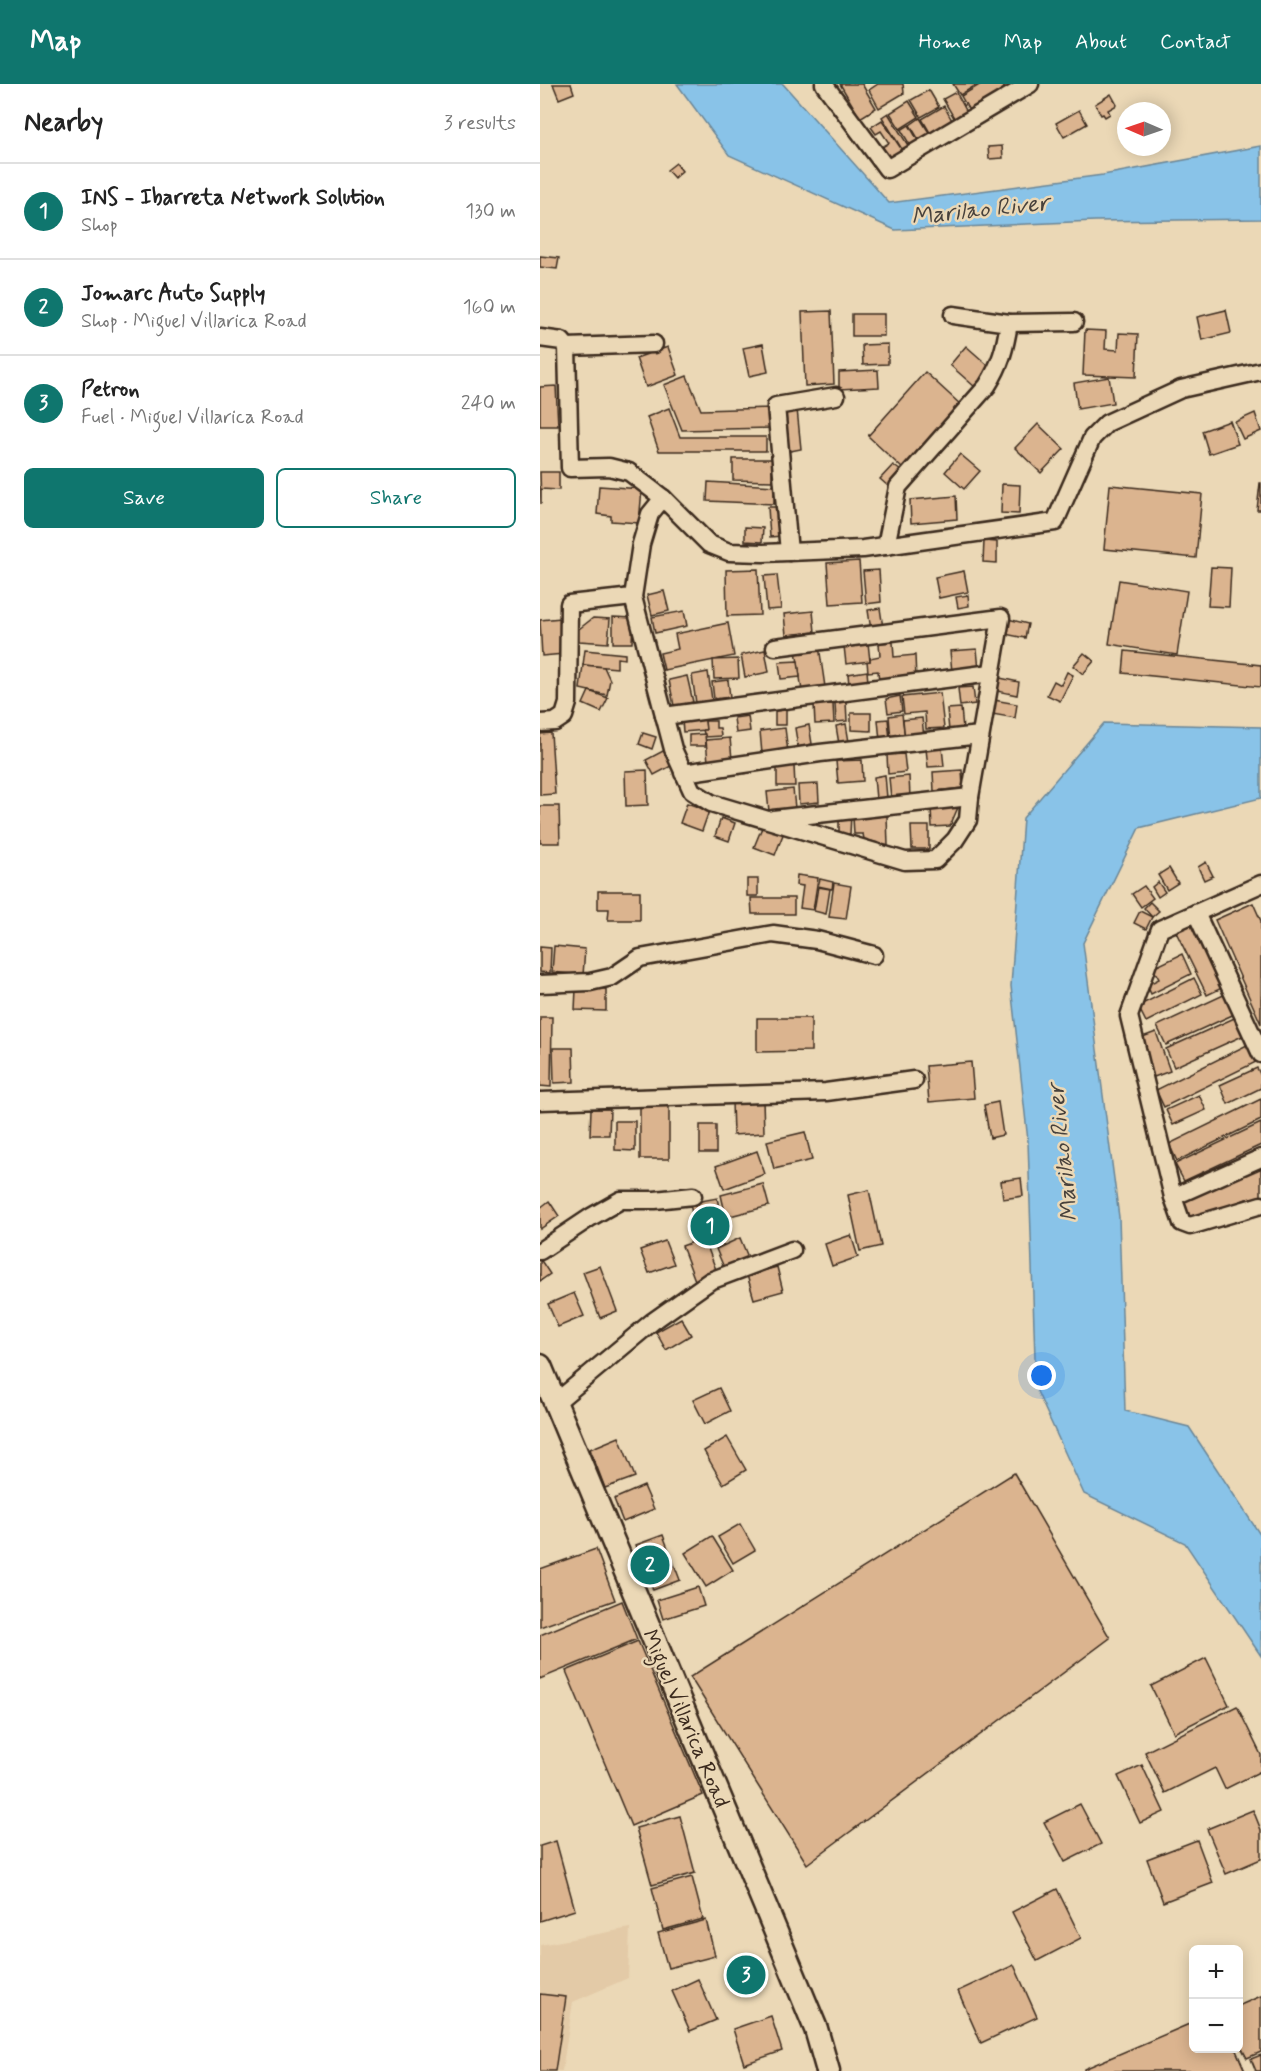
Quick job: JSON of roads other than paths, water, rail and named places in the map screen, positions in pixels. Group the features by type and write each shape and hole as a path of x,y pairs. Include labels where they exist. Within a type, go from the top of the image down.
{"main road":[{"name":"Miguel Villarica Road","path":"540,1366 816,2029 828,2071"}],"street":[{"path":"824,84 887,169 1030,84"},
{"path":"953,315 1009,323 1074,322"},
{"path":"886,546 898,487 987,386 998,370 1005,350 1009,323"},
{"path":"540,339 562,341 567,348 570,468 609,467 629,472 663,498 709,544 729,552 863,549 1055,522 1092,438 1107,423 1181,389 1261,371"},
{"path":"567,348 654,344"},
{"path":"789,552 776,406 836,396"},
{"path":"663,498 650,514 641,544 633,597 673,749 692,791 711,804 905,861 935,860 955,840 968,820 980,735 1001,618 775,647"},
{"path":"540,723 555,722 564,716 568,703 568,604 633,597"},
{"path":"664,716 991,673"},
{"path":"683,773 820,753 980,735"},
{"path":"767,820 970,797"},
{"path":"1261,884 1160,928 1130,1016 1173,1197 1182,1223 1185,1226 1261,1205"},
{"path":"1196,913 1261,1054"},
{"path":"540,984 590,982 612,977 640,958 773,934 818,940 874,955"},
{"path":"540,1101 826,1092 914,1080"},
{"path":"1173,1197 1261,1158"},
{"path":"540,1251 621,1200 655,1200 693,1196"},
{"path":"555,1403 652,1322 710,1281 792,1250"}],"water":[{"name":"Marilao River","path":"677,84 783,84 889,203 1103,175 1261,146 1261,219 1095,221 895,230 729,155"},
{"name":"Marilao River","path":"1104,723 1261,727 1261,798 1139,828 1083,943 1119,1217 1125,1411 1189,1427 1261,1536 1261,1656 1185,1543 1084,1494 1036,1389 1028,1141 1011,986 1023,818"}],"place":[{"name":"INS - Ibarreta Network Solution","path":"710,1226"},
{"name":"Jomarc Auto Supply","path":"650,1565"},
{"name":"Petron","path":"746,1975"}]}
